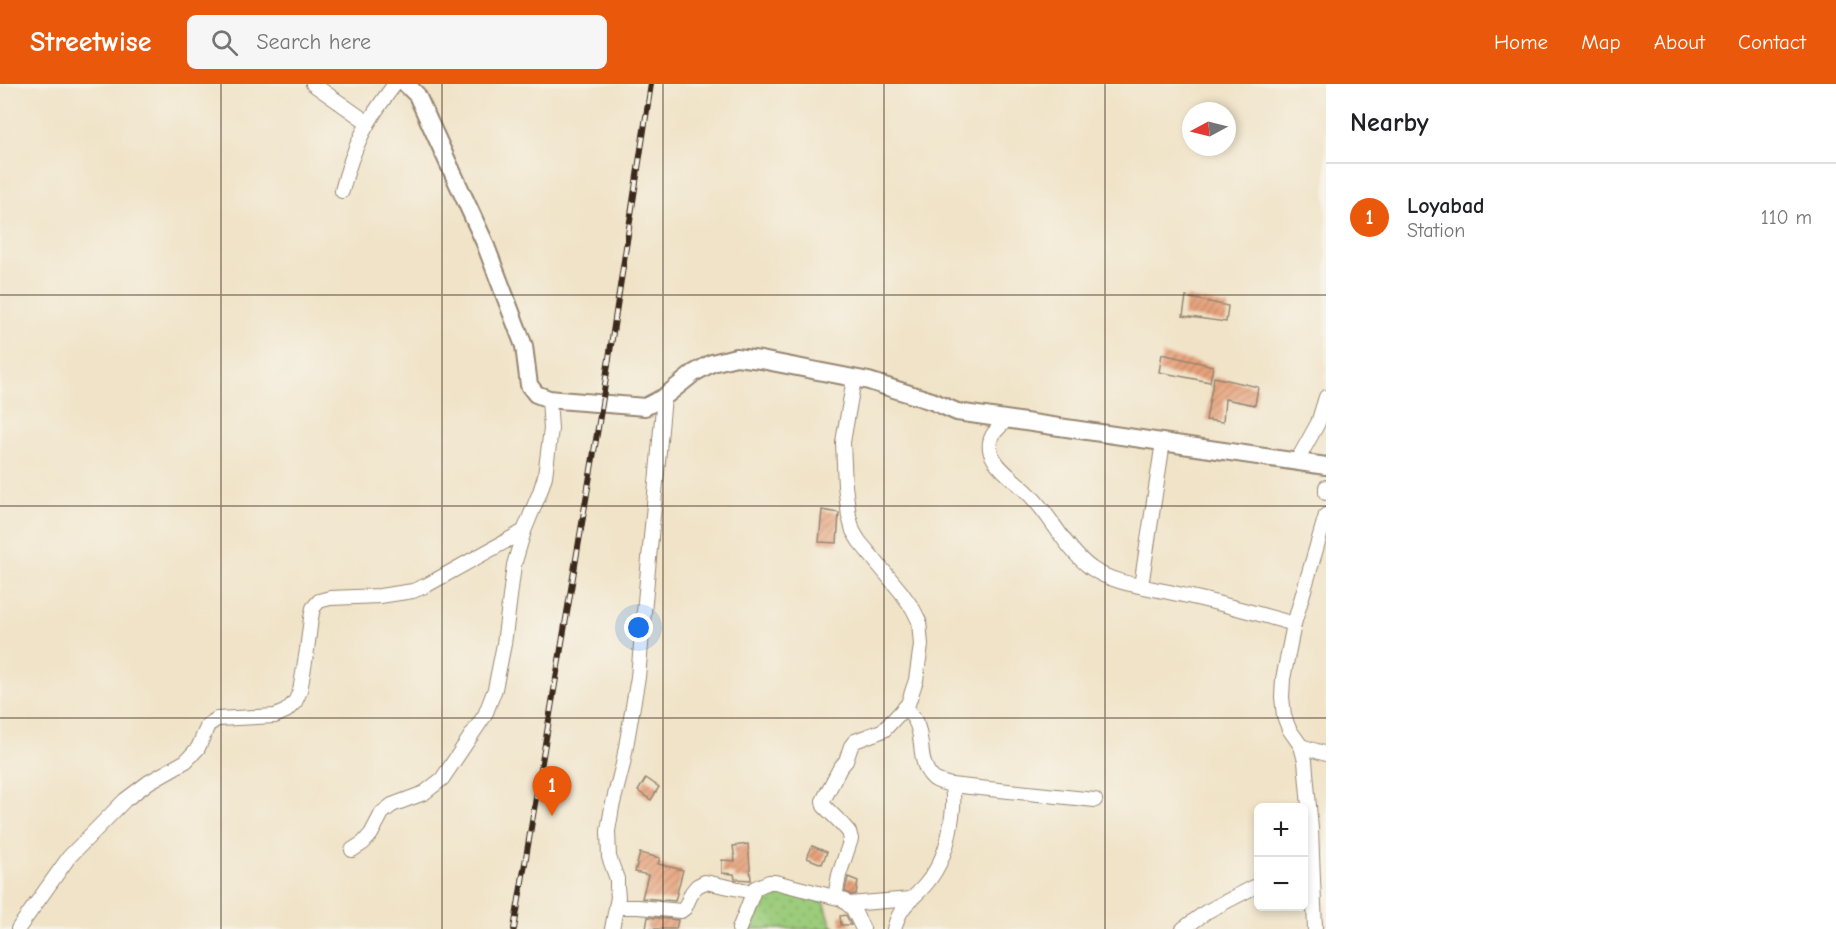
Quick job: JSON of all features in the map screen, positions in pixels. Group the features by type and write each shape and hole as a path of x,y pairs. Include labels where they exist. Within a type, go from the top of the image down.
{"street":[{"path":"312,84 367,122"},
{"path":"342,190 347,170 367,122 395,84"},
{"path":"413,88 484,241 524,346 530,385 536,394 549,399 645,407 664,397 694,373 712,363 736,357 862,380 932,401 957,412 1326,466"},
{"path":"835,897 839,875 851,839 849,832 824,807 823,801 855,741 884,730 905,709 916,680 921,645 919,621 908,601 859,542 849,516 844,478 843,442 862,380"},
{"path":"612,929 618,897 617,879 609,857 608,831 623,764 638,677 664,397"},
{"path":"1297,461 1318,423 1326,397"},
{"path":"352,850 371,834 382,813 387,809 424,793 442,779 485,716 499,672 514,565 544,476 551,429 549,399"},
{"path":"1007,419 994,434 990,443 990,452 994,460 1036,501 1061,537 1084,562 1107,577 1294,624"},
{"path":"1141,586 1163,442"},
{"path":"1326,487 1326,493"},
{"path":"1315,929 1308,862 1319,837 1308,788 1305,761 1300,746 1284,716 1282,697 1283,679 1294,624 1326,515"},
{"path":"18,929 54,875 76,849 125,800 149,782 186,761 198,748 208,725 218,719 275,717 295,702 300,691 310,618 313,608 319,601 330,598 380,596 413,591 524,531"},
{"path":"905,709 919,725 923,756 934,778 951,785 1095,800"},
{"path":"1300,746 1326,754"},
{"path":"894,929 902,908 934,874 945,852 953,801 951,785"},
{"path":"616,907 681,911 685,908 692,892 705,882 753,892"},
{"path":"739,929 753,892 759,885 769,882 835,897 849,904 858,917 862,929"},
{"path":"1183,929 1206,912 1254,887"},
{"path":"849,904 911,898"}],"green space":[{"path":"775,890 824,901 831,924 836,929 746,929 756,892"}],"building":[{"path":"1186,297 1228,306 1226,322 1183,316"},
{"path":"1162,354 1213,366 1210,382 1159,372"},
{"path":"1214,377 1258,387 1255,405 1225,399 1223,422 1206,420"},
{"path":"822,510 839,513 837,543 819,542"},
{"path":"646,778 659,787 651,800 638,791"},
{"path":"748,844 751,880 735,879 734,874 722,873 722,860 735,861 733,846"},
{"path":"812,846 827,852 822,864 807,858"},
{"path":"640,853 660,858 658,864 683,870 675,901 642,898 648,875 635,872"},
{"path":"848,877 858,881 856,894 851,895 845,891"},
{"path":"846,915 851,925 841,925 840,916"},
{"path":"648,917 678,920 676,929 646,929"}],"railway":[{"path":"514,929 602,404 651,84"}],"place":[{"name":"Loyabad","path":"552,816"}]}
